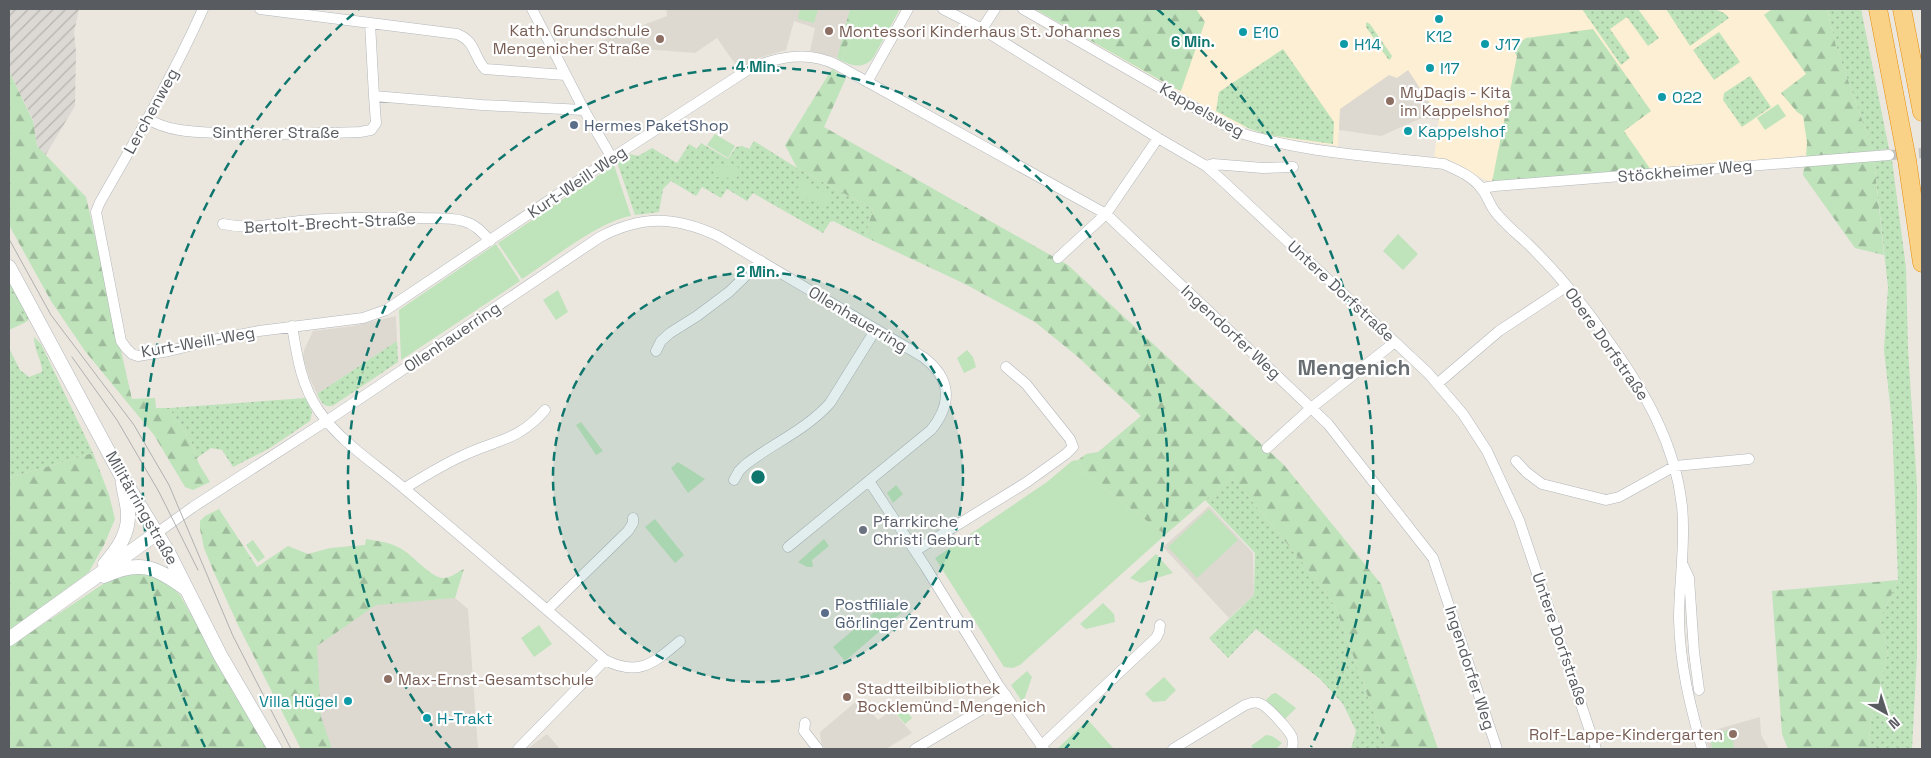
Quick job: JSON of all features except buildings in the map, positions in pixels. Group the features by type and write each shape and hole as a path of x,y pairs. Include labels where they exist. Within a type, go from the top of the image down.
{"highway":[{"path":"1878,9 1907,160 1922,263"},
{"path":"1902,9 1922,112"}],"main road":[{"name":"Militärringstraße","path":"9,267 122,477 157,533 220,655 275,749"},
{"path":"86,585 114,554 126,530 128,516 122,477"},
{"path":"9,639 157,533"},
{"path":"86,585 111,572 132,567 146,567 165,574 187,590"}],"street":[{"name":"Lerchenweg","path":"96,212 188,43 202,9"},
{"path":"260,9 457,34 465,37 470,42 485,69 565,74"},
{"path":"532,9 584,110 612,158"},
{"path":"867,82 908,9"},
{"name":"Untere Dorfstraße","path":"943,9 982,29 1206,166 1395,342 1437,384 1463,414 1487,451 1504,486 1522,530 1596,749"},
{"path":"982,29 995,9"},
{"name":"Kappelsweg","path":"1023,9 1237,132 1260,140 1311,149 1444,164 1460,171 1482,188"},
{"name":"Sintherer Straße","path":"148,119 162,126 198,132 254,135 360,132 371,130 376,123 370,23"},
{"name":"Kurt-Weill-Weg","path":"96,212 122,341 132,354 138,356 164,352 213,340 292,326 364,318 386,310 748,69 770,60 794,56 815,57 831,62 867,82"},
{"name":"Ingendorfer Weg","path":"867,82 1106,214 1328,424 1433,558 1497,749"},
{"path":"374,96 482,105 584,110"},
{"path":"1058,258 1106,214 1158,138"},
{"name":"Stöckheimer Weg","path":"1482,188 1890,155"},
{"path":"1206,166 1213,164 1263,168 1293,167"},
{"name":"Obere Dorfstraße","path":"1482,188 1495,213 1568,286 1640,386 1658,420 1675,466 1682,506 1679,617 1682,663 1686,691 1702,749"},
{"name":"Bertolt-Brecht-Straße","path":"224,224 255,228 299,222 344,219 461,220 473,225 490,241"},
{"name":"Ollenhauerring","path":"157,533 207,497 326,421 600,237 625,226 655,220 681,222 698,226 718,236 876,329 933,365 945,383 946,402 943,414 931,430 788,548"},
{"path":"656,351 670,332 697,316 729,292 761,261"},
{"path":"1437,384 1499,331 1568,286"},
{"path":"292,326 298,364 303,381 326,421 337,433 405,488 605,660 629,668 650,665 680,641"},
{"path":"734,480 745,464 810,423 822,412 830,403 876,329"},
{"path":"1267,448 1311,408 1395,342"},
{"path":"915,551 1027,482 1073,447 1070,439 1026,384 1006,368"},
{"path":"405,488 451,461 515,436 529,427 545,410"},
{"path":"1516,461 1526,472 1542,484 1606,500 1619,497 1675,466 1749,459"},
{"path":"869,481 1006,696 1043,748 1156,638 1160,632 1160,625"},
{"path":"547,610 628,531 633,523 633,518"},
{"name":"Obere Dorfstraße","path":"1681,562 1689,578 1694,652 1699,690"},
{"path":"518,749 605,660"},
{"path":"921,748 1006,696"},
{"path":"1173,749 1245,705 1254,702 1267,708 1289,732 1292,738 1292,749"},
{"path":"805,723 804,731 818,749"}],"shaded area":[{"path":"9,9 79,9 74,32 76,52 75,106 45,156 37,146 33,120 9,71"},
{"name":"Kath. Grundschule Mengenicher Straße","path":"666,9 850,9 837,58 810,51 815,28 794,21 786,50 759,58 738,68 717,38 695,53 604,46 601,41 667,16"},
{"path":"1035,9 1829,9 1838,152 1764,160 1492,182 1454,164 1434,159 1439,117 1422,92 1397,78 1340,109 1338,146 1268,136 1236,124"},
{"name":"MyDagis - Kita im Kappelshof","path":"1408,70 1439,117 1439,120 1422,118 1381,136 1339,130 1340,109 1389,75 1397,78"},
{"path":"396,316 397,341 317,394 303,358 304,350 313,331 353,326"},
{"path":"1209,506 1253,553 1254,595 1229,618 1163,547"},
{"name":"Max-Ernst-Gesamtschule","path":"455,598 468,609 478,749 318,749 306,653 357,606"},
{"path":"859,699 878,720 892,710 912,733 886,749 825,749 821,742 820,732"},
{"name":"Rolf-Lappe-Kindergarten","path":"1760,717 1761,735 1769,749 1709,749 1704,733"},
{"name":"Max-Ernst-Gesamtschule","path":"547,734 560,749 527,749"}],"green space":[{"path":"800,9 818,9 814,23 798,19"},
{"path":"850,9 860,9 842,61 837,58"},
{"path":"860,9 900,9 873,58 866,64 858,66 842,61"},
{"path":"1035,9 1196,9 1205,22 1181,91"},
{"path":"1582,9 1638,9 1659,38 1648,46 1627,17 1610,29 1630,58 1621,65"},
{"path":"1666,9 1717,10 1729,18 1690,46"},
{"path":"1772,9 1827,9 1836,46 1873,151 1806,158 1807,142 1803,116 1797,112 1781,93 1806,74 1764,15"},
{"path":"1827,9 1861,9 1889,149 1873,151 1836,46"},
{"path":"1366,22 1370,24 1392,56 1390,60 1366,27"},
{"path":"1593,29 1651,111 1624,131 1651,170 1492,182 1517,56 1512,48 1526,38"},
{"path":"1719,32 1740,62 1714,80 1693,50"},
{"path":"1283,49 1334,122 1333,144 1268,135 1250,129 1216,111 1219,92"},
{"path":"832,69 846,78 824,127 1068,265 1284,465 1381,584 1438,749 1387,749 1335,606 1307,568 1232,477 1165,535 1083,472 1078,460 1086,454 1098,452 1141,416 1078,357 1035,322 965,284 865,237 873,209 797,168 785,145"},
{"path":"9,71 33,121 37,146 86,197 132,399 155,398 156,408 169,408 191,441 199,464 210,482 193,490 185,487 154,435 85,351 51,301 9,225"},
{"path":"1750,76 1771,107 1742,127 1723,100 1724,93"},
{"path":"1778,104 1786,116 1765,130 1757,118"},
{"path":"715,134 735,146 728,158 707,145"},
{"path":"754,141 797,168 873,209 865,237 833,221 830,222 823,233 753,193 747,201 727,189 721,198 702,187 696,196 671,181 663,189 659,212 635,215 617,162 629,154 638,156 652,148 677,163 689,144 697,149 701,143 728,159 736,147 742,146 749,149"},
{"path":"1892,160 1906,268 1908,349 1917,486 1917,655 1912,749 1870,749 1869,729 1888,654 1880,619 1898,580 1892,422 1884,350 1888,287 1874,161"},
{"path":"1874,161 1884,255 1855,248 1803,175 1804,167 1811,164"},
{"path":"614,165 631,216 618,219 590,233 522,279 498,243"},
{"path":"714,166 738,167 737,178 713,177"},
{"path":"802,180 832,196 825,208 795,192"},
{"path":"1398,234 1418,254 1403,270 1383,251"},
{"path":"496,244 520,281 401,360 399,310"},
{"path":"9,276 31,317 26,322 9,288"},
{"path":"9,288 26,322 9,330"},
{"path":"558,290 568,312 556,320 543,300"},
{"path":"34,337 41,344 93,453 9,478 9,350 20,370 29,377 42,372"},
{"path":"397,341 398,362 334,405 328,406 322,402 317,394"},
{"path":"967,350 973,357 976,367 964,373 957,358"},
{"path":"306,398 312,412 310,421 270,448 233,467 222,450 211,448 197,458 191,441 169,408"},
{"path":"581,422 603,451 596,455 576,425"},
{"path":"93,453 109,495 115,519 104,545 89,572 9,632 9,478"},
{"path":"1078,460 1083,472 1165,535 1020,665 1013,668 1004,667 935,558 1047,482 1072,461"},
{"path":"678,462 705,479 688,493 671,468"},
{"path":"1232,477 1307,568 1335,606 1387,749 1351,749 1356,731 1343,704 1320,679 1256,629 1228,658 1209,638 1254,595 1255,553 1205,500"},
{"path":"896,485 903,494 893,503 887,493"},
{"path":"219,509 257,567 288,546 308,554 330,548 365,545 366,539 388,543 400,548 431,573 442,578 464,569 455,598 376,605 317,646 321,717 332,749 301,749 238,625 204,548 200,529 200,521 205,516"},
{"path":"1209,509 1238,540 1197,578 1168,547"},
{"path":"655,519 684,555 675,563 645,527"},
{"path":"824,539 829,546 812,560 813,567 807,567 798,562"},
{"path":"253,540 265,557 258,562 246,545"},
{"path":"1156,554 1173,573 1141,583 1130,578"},
{"path":"140,571 165,579 180,595 267,749 9,749 9,647 109,580"},
{"path":"1898,580 1880,619 1888,654 1869,729 1870,749 1788,749 1782,734 1772,591"},
{"path":"889,600 901,613 845,661 833,647"},
{"path":"1103,603 1114,614 1115,622 1086,629 1080,624"},
{"path":"539,625 552,644 534,657 521,638"},
{"path":"1027,671 1032,677 1023,703 1011,685"},
{"path":"1164,677 1176,690 1165,701 1153,702 1145,694"},
{"path":"1276,693 1296,708 1285,719 1266,700"},
{"path":"901,705 912,718 905,724 893,710"},
{"path":"1088,720 1114,749 1057,749"},
{"path":"1732,729 1734,749 1712,749 1710,735"},
{"path":"1266,735 1272,736 1282,743 1276,749 1254,749 1251,746"}],"tunnel":[{"path":"1889,155 1922,153"}],"tram line":[{"path":"9,239 51,315 134,425 169,485 233,636 291,749"},
{"path":"72,357 117,420 159,492 198,570"}],"place":[{"name":"K12","path":"1439,19"},
{"name":"Montessori Kinderhaus St. Johannes","path":"829,31"},
{"name":"E10","path":"1243,32"},
{"name":"Kath. Grundschule Mengenicher Straße","path":"660,39"},
{"name":"H14","path":"1344,44"},
{"name":"J17","path":"1485,44"},
{"name":"I17","path":"1430,68"},
{"name":"O22","path":"1662,97"},
{"name":"MyDagis - Kita im Kappelshof","path":"1390,101"},
{"name":"Hermes PaketShop","path":"574,125"},
{"name":"Kappelshof","path":"1408,131"},
{"name":"Pfarrkirche Christi Geburt","path":"863,530"},
{"name":"Postfiliale Görlinger Zentrum","path":"825,613"},
{"name":"Max-Ernst-Gesamtschule","path":"388,679"},
{"name":"Stadtteilbibliothek Bocklemünd-Mengenich","path":"847,697"},
{"name":"Villa Hügel","path":"348,701"},
{"name":"H-Trakt","path":"427,718"},
{"name":"Rolf-Lappe-Kindergarten","path":"1733,734"}],"district":[{"name":"Mengenich","path":"1354,367"}]}
